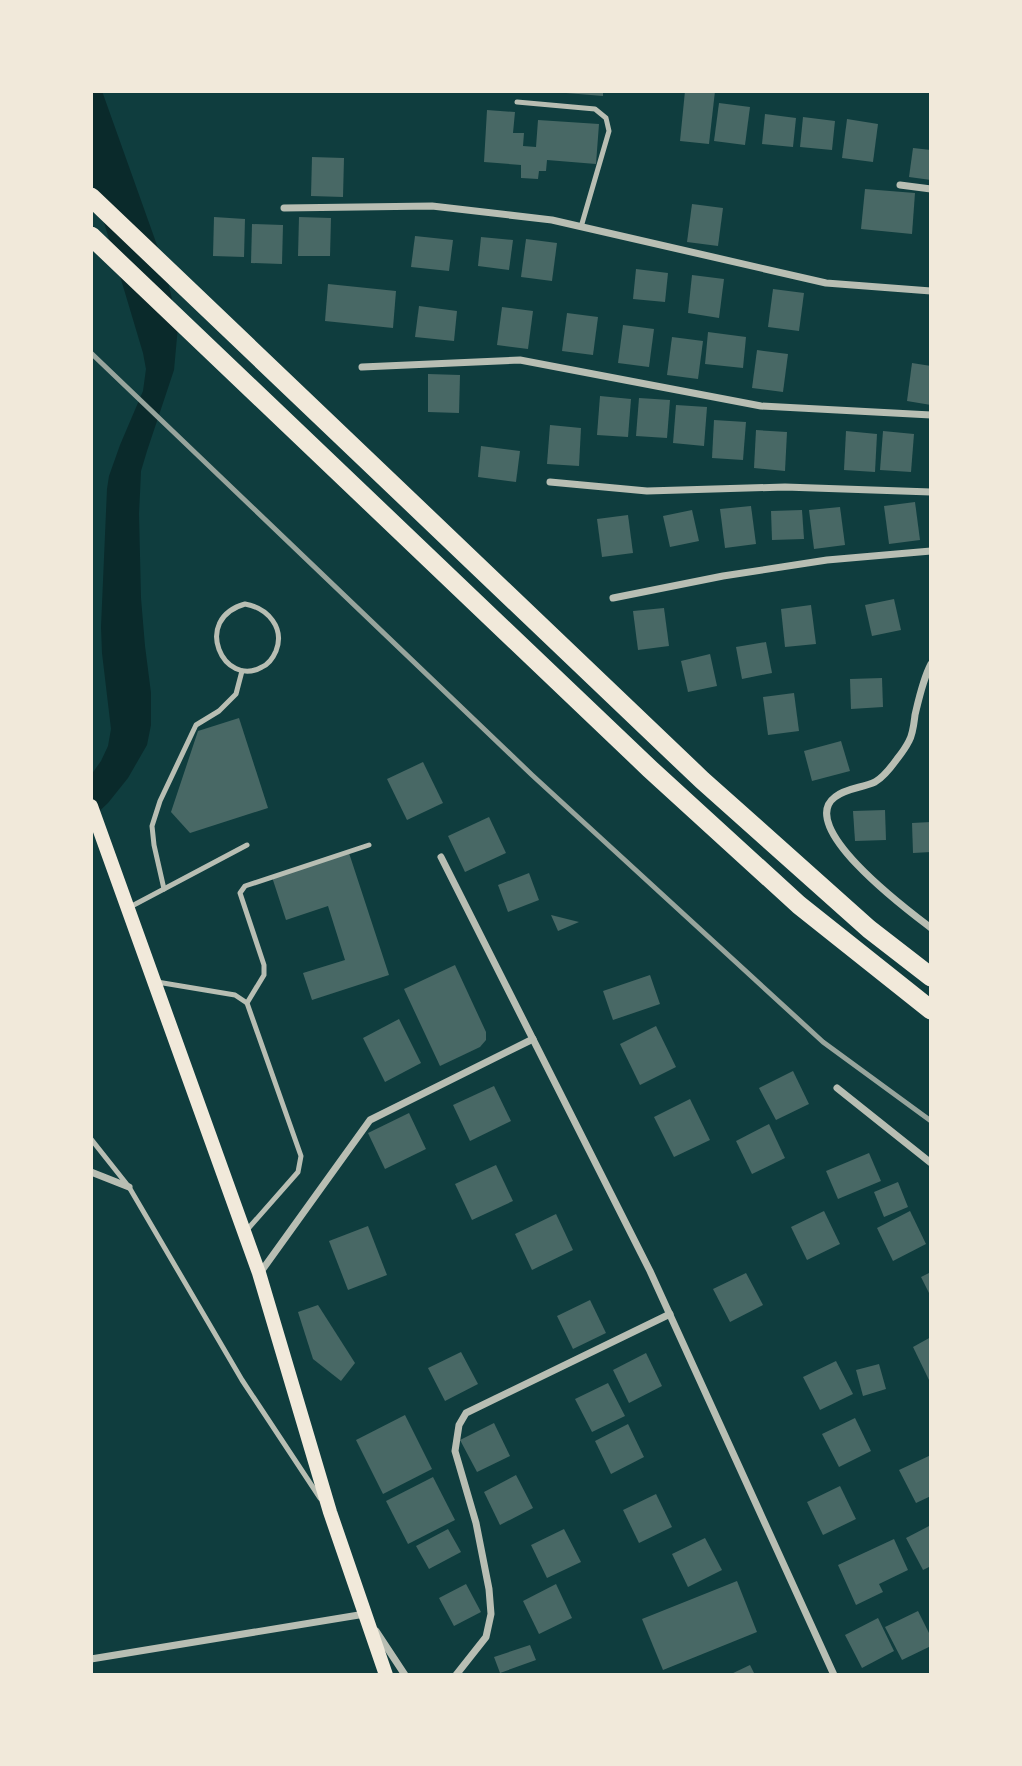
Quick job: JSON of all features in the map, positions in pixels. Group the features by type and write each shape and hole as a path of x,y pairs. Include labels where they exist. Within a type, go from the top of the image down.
{"highway":[{"path":"91,197 702,780 869,929 931,977"},
{"path":"91,236 650,769 799,905 931,1010"}],"main road":[{"path":"91,806 259,1273 330,1513 386,1675"}],"street":[{"path":"900,185 931,189"},
{"path":"284,208 432,206 552,220 826,283 931,291"},
{"path":"362,368 520,360 761,406 931,415"},
{"path":"550,482 647,491 785,487 931,492"},
{"path":"613,598 723,576 827,560 931,551"},
{"path":"931,664 917,705 910,739 896,761 876,781 833,798 826,810 826,816 850,858 888,895 931,929"},
{"path":"441,857 670,1314 834,1675"},
{"path":"259,1273 370,1120 533,1039"},
{"path":"837,1088 931,1163"},
{"path":"91,1172 128,1187"},
{"path":"456,1675 486,1637 491,1614 489,1589 475,1523 455,1451 459,1425 466,1413 670,1314"},
{"path":"91,1659 365,1615 405,1675"}],"lane":[{"path":"517,102 595,109 606,118 609,131 581,227"},
{"path":"245,604 256,606 272,620 279,638 274,657 265,666 254,671 242,671 232,667 223,657 218,648 216,631 226,614 245,604"},
{"path":"164,889 152,826 160,801 196,725 219,711 236,694 242,671"},
{"path":"127,908 247,845"},
{"path":"247,1003 264,975 264,965 240,893 245,886 369,845"},
{"path":"154,981 235,995 247,1003 301,1156 298,1172 244,1233"},
{"path":"91,1139 128,1187 242,1381 330,1513"}],"water":[{"path":"91,91 102,91 158,248 178,326 174,370 141,471 141,598 151,693 151,725 147,745 128,778 91,819 91,775 108,746 111,729 101,627 107,489 120,445 143,391 146,369 91,179"}],"building":[{"path":"603,91 603,96 566,93"},
{"path":"685,91 715,91 709,144 680,141"},
{"path":"719,103 750,107 745,145 714,141"},
{"path":"487,110 515,112 513,133 524,133 523,146 536,147 538,120 599,124 596,164 547,160 546,171 539,171 538,179 521,178 521,165 484,162"},
{"path":"765,114 796,118 793,147 762,144"},
{"path":"803,117 835,121 832,150 800,147"},
{"path":"847,119 878,124 873,162 842,158"},
{"path":"913,148 931,150 931,180 909,177"},
{"path":"312,157 344,158 343,197 311,196"},
{"path":"865,189 915,193 912,234 861,229"},
{"path":"692,204 723,208 718,246 687,242"},
{"path":"214,217 245,219 244,257 213,256"},
{"path":"299,217 331,218 330,256 298,256"},
{"path":"252,224 283,225 282,264 251,263"},
{"path":"415,236 453,240 449,271 411,267"},
{"path":"481,237 513,240 509,270 478,266"},
{"path":"526,239 557,243 552,281 521,277"},
{"path":"636,269 668,273 665,302 633,299"},
{"path":"692,275 724,279 719,318 688,313"},
{"path":"328,284 396,291 393,328 325,321"},
{"path":"773,289 804,293 799,331 768,327"},
{"path":"419,306 457,311 454,341 415,337"},
{"path":"502,307 533,311 528,349 497,345"},
{"path":"567,313 598,317 593,355 562,351"},
{"path":"623,325 654,329 649,367 618,363"},
{"path":"708,332 746,337 743,368 705,364"},
{"path":"672,337 703,341 698,379 667,375"},
{"path":"757,350 788,354 783,392 752,388"},
{"path":"912,363 931,366 931,405 907,401"},
{"path":"428,374 460,375 459,413 428,412"},
{"path":"600,396 631,399 628,437 597,435"},
{"path":"639,398 670,400 667,438 636,436"},
{"path":"676,405 707,407 704,446 673,443"},
{"path":"714,420 746,422 743,460 712,458"},
{"path":"550,425 581,428 579,466 547,464"},
{"path":"756,430 787,432 785,471 754,468"},
{"path":"846,431 877,434 875,472 844,470"},
{"path":"883,431 914,434 911,472 880,470"},
{"path":"481,446 520,451 516,482 478,477"},
{"path":"915,502 920,540 889,544 884,506"},
{"path":"751,506 756,544 725,548 720,509"},
{"path":"840,507 845,545 814,549 809,510"},
{"path":"692,510 699,541 670,547 663,516"},
{"path":"802,510 804,539 772,540 771,511"},
{"path":"628,515 633,553 602,557 597,519"},
{"path":"894,599 901,630 872,636 865,605"},
{"path":"811,605 816,644 785,647 781,609"},
{"path":"664,608 669,646 638,650 633,611"},
{"path":"766,642 772,673 742,679 736,647"},
{"path":"710,654 717,686 688,692 681,661"},
{"path":"882,678 883,707 851,709 850,679"},
{"path":"794,693 799,731 768,735 763,697"},
{"path":"239,718 268,808 190,833 171,812 198,731"},
{"path":"841,741 850,771 812,781 804,751"},
{"path":"423,762 443,803 407,820 387,779"},
{"path":"885,810 886,840 855,841 853,811"},
{"path":"489,817 506,853 465,872 448,836"},
{"path":"931,822 931,852 913,853 912,823"},
{"path":"349,853 389,975 312,1000 303,973 345,960 328,906 286,920 272,877"},
{"path":"529,873 539,900 508,912 498,885"},
{"path":"551,915 579,922 558,931"},
{"path":"455,965 486,1032 486,1040 480,1047 440,1066 404,989"},
{"path":"650,975 660,1004 613,1020 603,991"},
{"path":"399,1019 421,1063 385,1082 363,1038"},
{"path":"656,1026 676,1067 640,1085 620,1044"},
{"path":"793,1071 809,1104 776,1120 759,1088"},
{"path":"494,1086 511,1121 470,1141 453,1105"},
{"path":"690,1099 710,1140 674,1157 654,1117"},
{"path":"409,1113 426,1149 385,1169 368,1133"},
{"path":"769,1124 785,1158 752,1174 736,1141"},
{"path":"869,1153 881,1181 838,1199 826,1171"},
{"path":"496,1165 513,1201 472,1220 455,1184"},
{"path":"898,1182 908,1207 884,1217 874,1192"},
{"path":"824,1211 840,1244 807,1260 791,1227"},
{"path":"910,1211 926,1244 893,1261 877,1228"},
{"path":"556,1214 573,1250 532,1270 515,1234"},
{"path":"368,1226 387,1275 348,1290 329,1241"},
{"path":"931,1272 931,1297 921,1277"},
{"path":"746,1273 763,1305 730,1322 713,1289"},
{"path":"590,1300 606,1333 573,1349 557,1316"},
{"path":"318,1305 355,1363 341,1381 313,1359 298,1312"},
{"path":"931,1337 931,1379 929,1380 913,1347"},
{"path":"461,1352 478,1384 445,1401 428,1368"},
{"path":"646,1353 662,1386 629,1403 613,1370"},
{"path":"836,1361 853,1394 820,1410 803,1377"},
{"path":"879,1364 886,1389 863,1396 856,1370"},
{"path":"608,1383 625,1416 592,1432 575,1399"},
{"path":"405,1415 432,1469 383,1494 356,1440"},
{"path":"855,1418 871,1451 839,1467 822,1434"},
{"path":"494,1423 510,1456 477,1472 460,1440"},
{"path":"628,1424 644,1457 611,1474 595,1441"},
{"path":"931,1455 931,1496 916,1503 899,1470"},
{"path":"516,1475 533,1508 500,1525 484,1492"},
{"path":"433,1477 455,1520 408,1544 386,1501"},
{"path":"840,1486 856,1519 823,1535 807,1502"},
{"path":"656,1494 672,1527 639,1543 623,1510"},
{"path":"931,1525 931,1566 923,1570 906,1538"},
{"path":"448,1529 461,1552 429,1569 416,1546"},
{"path":"564,1529 581,1562 547,1578 531,1545"},
{"path":"705,1538 722,1570 688,1587 672,1554"},
{"path":"894,1539 908,1570 879,1584 883,1592 856,1605 838,1565"},
{"path":"737,1581 757,1632 663,1670 642,1619"},
{"path":"466,1584 481,1612 454,1626 439,1598"},
{"path":"556,1584 572,1618 539,1634 523,1601"},
{"path":"918,1611 931,1637 931,1646 902,1660 885,1627"},
{"path":"878,1618 894,1651 862,1668 845,1635"},
{"path":"530,1645 536,1660 500,1673 494,1657"},
{"path":"750,1665 755,1675 729,1675"}],"railway":[{"path":"91,353 532,775 823,1042 931,1121"}]}
